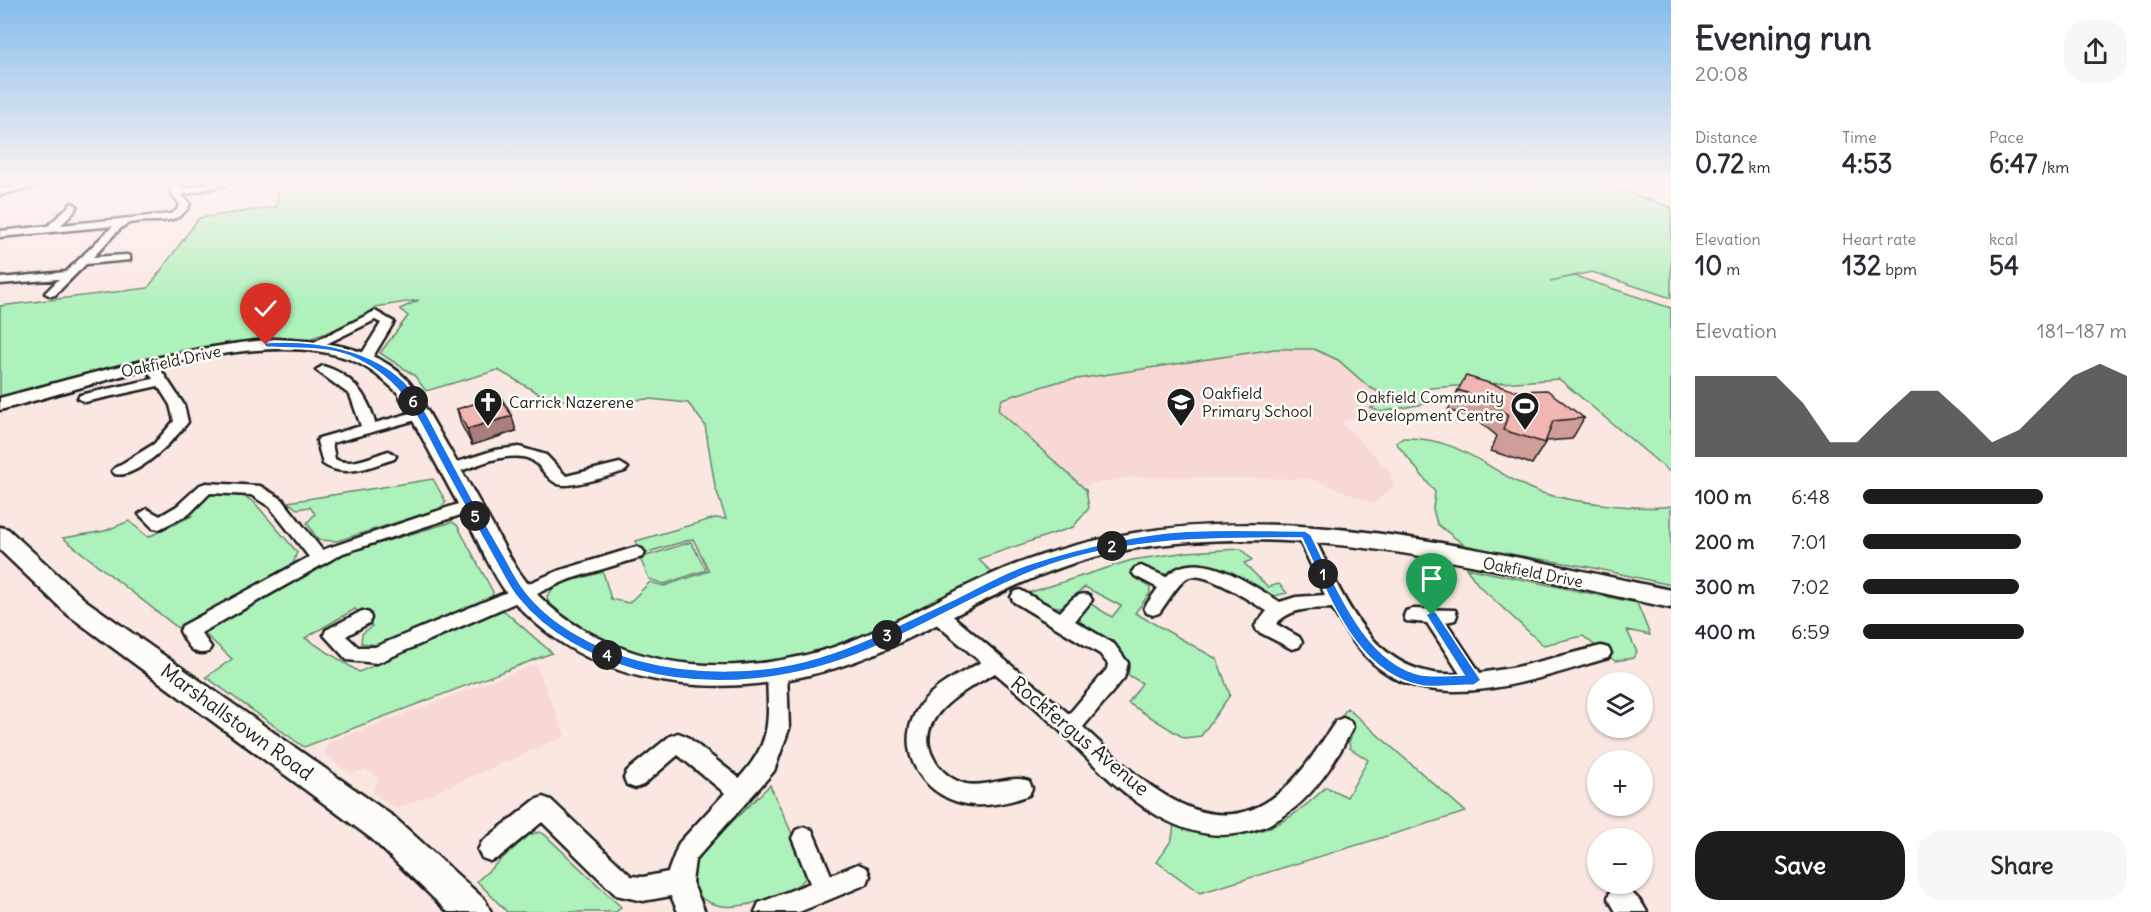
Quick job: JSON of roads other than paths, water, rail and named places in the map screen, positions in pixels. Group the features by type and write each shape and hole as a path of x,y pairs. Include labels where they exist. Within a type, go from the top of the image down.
{"street":[{"path":"52,228 56,225"},
{"path":"0,234 93,225"},
{"path":"51,293 120,225"},
{"path":"84,261 126,258"},
{"path":"0,281 70,275"},
{"path":"312,346 375,315 388,322 364,360"},
{"name":"Oakfield Drive","path":"0,404 156,373 251,346 312,346 335,349 364,360 390,375 406,390 422,414 470,506 521,594 546,620 594,650 631,664 704,675 777,672 844,655 1033,567 1099,549 1192,534 1305,535 1418,549 1671,599"},
{"path":"323,370 340,378 361,397 369,429"},
{"path":"85,398 156,373 180,411 180,425 159,447 120,471"},
{"path":"389,456 340,467 329,462 324,441 422,414"},
{"path":"450,469 492,455 512,453 541,458 564,481 620,468"},
{"path":"147,514 159,524 183,510 206,488 254,490 276,503 320,557"},
{"path":"201,647 189,631 320,557 354,543 470,506"},
{"name":"Marshallstown Road","path":"0,535 21,558 76,607 383,828 473,912"},
{"path":"1305,535 1337,601 1365,643 1393,668 1424,680 1474,680 1537,672 1601,653"},
{"path":"362,618 333,635 354,655 370,656 394,649 564,575 636,553"},
{"path":"1153,608 1183,573 1204,571 1278,609"},
{"path":"1141,572 1170,587"},
{"path":"1020,597 1107,649 1118,663 1117,672 1071,728"},
{"path":"1063,621 1083,600"},
{"path":"1292,642 1264,626 1278,609 1288,605 1337,601"},
{"name":"Rockfergus Avenue","path":"935,612 1071,728 1108,764 1155,800 1187,819 1210,823 1251,820 1278,808 1309,777 1343,727"},
{"path":"1431,616 1474,680"},
{"path":"994,664 941,698 929,709 919,724 917,744 924,762 942,783 956,791 980,795 1021,788"},
{"path":"692,912 683,900 679,882 681,863 687,851 761,771 774,747 779,721 777,672"},
{"path":"635,778 678,742 741,793"},
{"path":"490,850 543,807 625,887 643,889 679,882"},
{"path":"804,838 825,889"},
{"path":"768,912 858,876"}],"place":[{"name":"Carrick Nazerene","path":"488,428"},
{"name":"Oakfield Primary School","path":"1181,428"},
{"name":"Oakfield Community Development Centre","path":"1525,432"}]}
